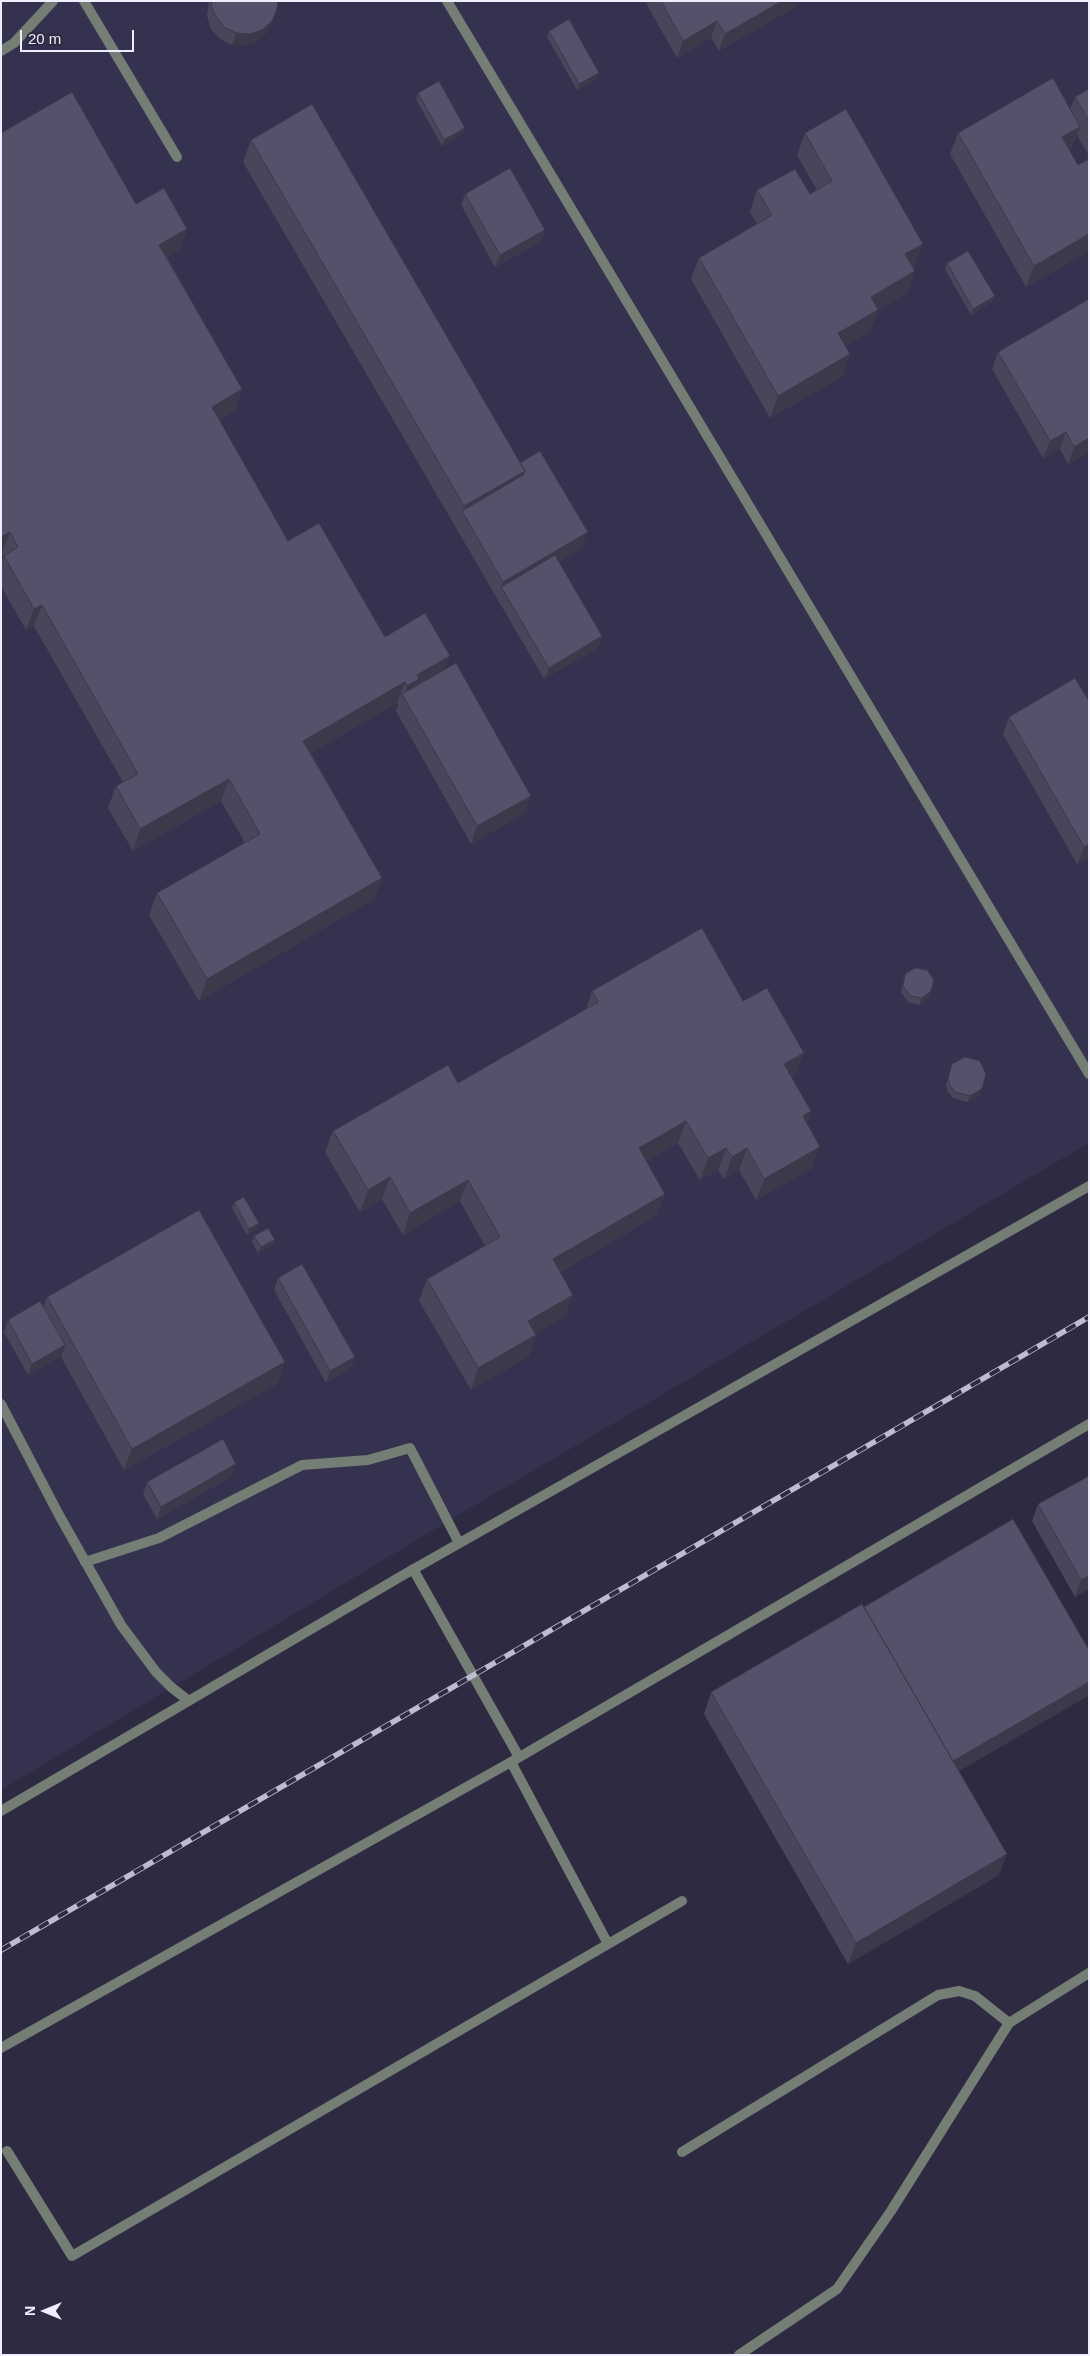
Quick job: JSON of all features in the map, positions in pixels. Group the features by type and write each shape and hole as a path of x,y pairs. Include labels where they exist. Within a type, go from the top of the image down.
{"lane":[{"path":"1,51 14,43 53,1"},
{"path":"84,1 177,156"},
{"path":"447,1 1089,1074"},
{"path":"1,1811 413,1569 1089,1186"},
{"path":"1,1404 85,1562 121,1625 156,1672 171,1688 189,1701"},
{"path":"1,2048 515,1760 1089,1424"},
{"path":"85,1562 159,1538 302,1465 368,1460 410,1448 459,1543"},
{"path":"413,1569 515,1760 608,1944"},
{"path":"7,2151 72,2256 682,1901"},
{"path":"739,2355 837,2289 891,2211 1009,2023 1089,1973"},
{"path":"682,2152 938,1995 959,1991 976,1996 1009,2023"}],"shaded area":[{"path":"1,1 1089,1 1089,1143 465,1511 1,1790"}],"building":[{"path":"212,1 278,1 272,21 262,30 250,34 236,33 224,27 216,17 211,5"},
{"path":"661,1 782,1 725,34 717,21 683,41"},
{"path":"569,19 599,73 579,84 549,31"},
{"path":"1053,78 1080,127 1062,137 1078,165 1089,159 1089,234 1034,266 958,133"},
{"path":"439,81 465,128 444,140 418,93"},
{"path":"1089,89 1089,121 1075,97"},
{"path":"72,92 136,204 164,188 187,229 159,245 242,389 212,407 288,541 319,523 385,637 425,613 450,656 417,675 419,679 407,686 405,682 303,741 382,878 207,979 157,893 260,834 229,779 140,829 116,786 138,774 42,605 34,609 4,556 18,547 10,532 1,537 1,133"},
{"path":"312,104 525,471 464,506 251,140"},
{"path":"846,109 923,244 905,254 915,271 871,297 878,310 838,333 850,354 778,396 699,258 772,215 757,190 795,169 810,194 832,181 805,133"},
{"path":"510,168 545,230 500,255 465,194"},
{"path":"968,251 995,296 973,309 947,263"},
{"path":"1089,299 1089,438 1074,447 1066,432 1050,441 998,352"},
{"path":"540,451 588,532 503,582 462,511 523,475 525,471 520,463"},
{"path":"555,555 602,636 549,668 501,587"},
{"path":"456,663 531,796 477,826 402,694"},
{"path":"1075,678 1089,701 1089,844 1084,847 1009,717"},
{"path":"702,928 743,1001 767,988 804,1053 784,1064 811,1111 803,1116 820,1147 764,1179 747,1148 732,1157 726,1148 708,1158 686,1121 639,1148 665,1194 553,1259 573,1295 528,1321 536,1335 478,1368 427,1279 500,1237 468,1180 410,1213 390,1177 368,1190 333,1131 448,1065 458,1083 598,1002 592,991"},
{"path":"915,968 927,970 934,980 931,991 922,998 910,996 903,986 905,974"},
{"path":"965,1057 980,1061 986,1074 982,1089 970,1096 955,1092 950,1086 948,1079 952,1064"},
{"path":"244,1197 259,1223 249,1229 234,1202"},
{"path":"199,1210 285,1362 132,1449 47,1297"},
{"path":"268,1228 275,1240 261,1247 254,1236"},
{"path":"302,1264 355,1357 330,1371 278,1278"},
{"path":"40,1301 65,1345 32,1364 8,1320"},
{"path":"223,1439 236,1464 161,1507 147,1482"},
{"path":"1089,1476 1089,1576 1081,1580 1038,1504"},
{"path":"1013,1519 1089,1650 1089,1682 953,1761 864,1607"},
{"path":"862,1604 1007,1854 856,1943 711,1692"}],"railway":[{"path":"1,1950 1089,1317"}]}
